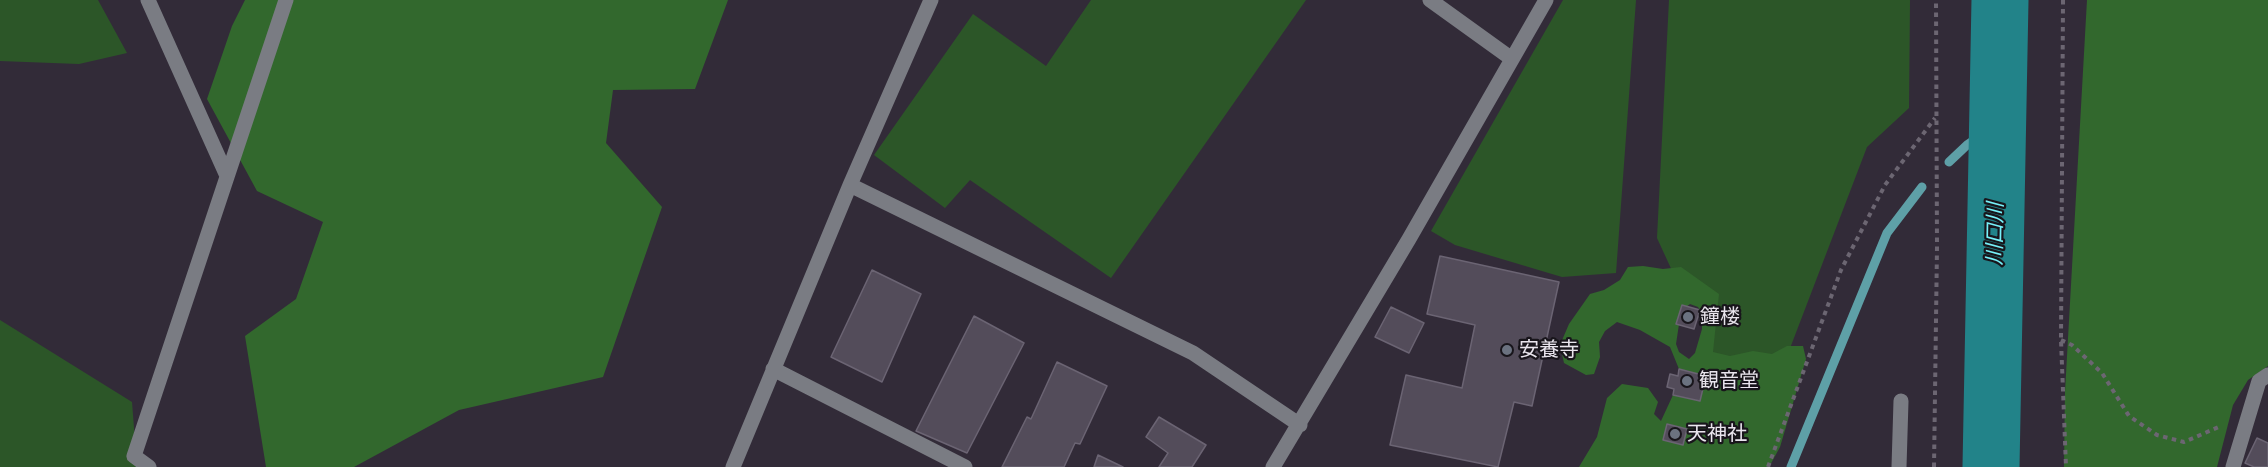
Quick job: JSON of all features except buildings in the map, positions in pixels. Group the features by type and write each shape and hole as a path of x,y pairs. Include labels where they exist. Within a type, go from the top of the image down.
{"street":[{"path":"148,0 227,176"},
{"path":"149,467 134,456 286,0"},
{"path":"733,467 850,185 931,0"},
{"path":"1430,0 1512,59"},
{"path":"1277,466 1546,0"},
{"path":"850,185 1193,353 1300,425"},
{"path":"773,369 965,467"},
{"path":"2233,467 2259,381 2268,375"},
{"path":"1899,467 1901,401"}],"path":[{"path":"1934,467 1937,247 1936,0"},
{"path":"2063,0 2061,340 2066,467"},
{"path":"1768,467 1841,270 1885,184 1935,118"},
{"path":"2061,340 2073,345 2102,373 2129,416 2157,435 2184,442 2247,415"}],"green space":[{"path":"0,0 98,0 127,53 79,64 0,61"},
{"path":"245,0 728,0 695,89 613,90 606,143 662,207 603,377 459,410 354,467 266,467 245,336 296,299 323,222 257,191 207,99 232,26"},
{"path":"1091,0 1306,0 1111,278 970,180 945,208 874,155 973,14 1046,66"},
{"path":"1563,0 1636,0 1616,273 1562,277 1455,245 1431,231"},
{"path":"1669,0 1910,0 1909,108 1867,147 1779,377 1696,362 1713,310 1686,301 1657,238"},
{"path":"2087,0 2268,0 2268,366 2248,380 2233,405 2217,467 2064,467 2065,392"},
{"path":"1643,266 1663,269 1681,267 1719,294 1713,352 1730,356 1753,351 1772,354 1787,346 1803,346 1806,359 1780,447 1769,467 1579,467 1597,437 1607,398 1622,384 1648,388 1658,402 1654,414 1661,421 1673,395 1700,401 1703,389 1689,371 1679,369 1670,347 1640,330 1617,322 1605,331 1599,342 1600,357 1594,374 1586,375 1564,363 1560,345 1569,324 1590,294 1604,290 1620,280 1628,267","holes":["1690,304 1698,307 1702,313 1702,329 1695,353 1689,359 1679,352 1676,344 1681,311"]},
{"path":"0,320 132,402 137,467 0,467"}],"waterway":[{"name":"川口川","path":"1991,467 2000,0"},
{"path":"1949,162 1967,145 1999,123"},
{"path":"1791,467 1887,233 1922,187"}],"place":[{"name":"鐘楼","path":"1688,317"},
{"name":"安養寺","path":"1507,350"},
{"name":"観音堂","path":"1687,381"},
{"name":"天神社","path":"1675,434"}]}
